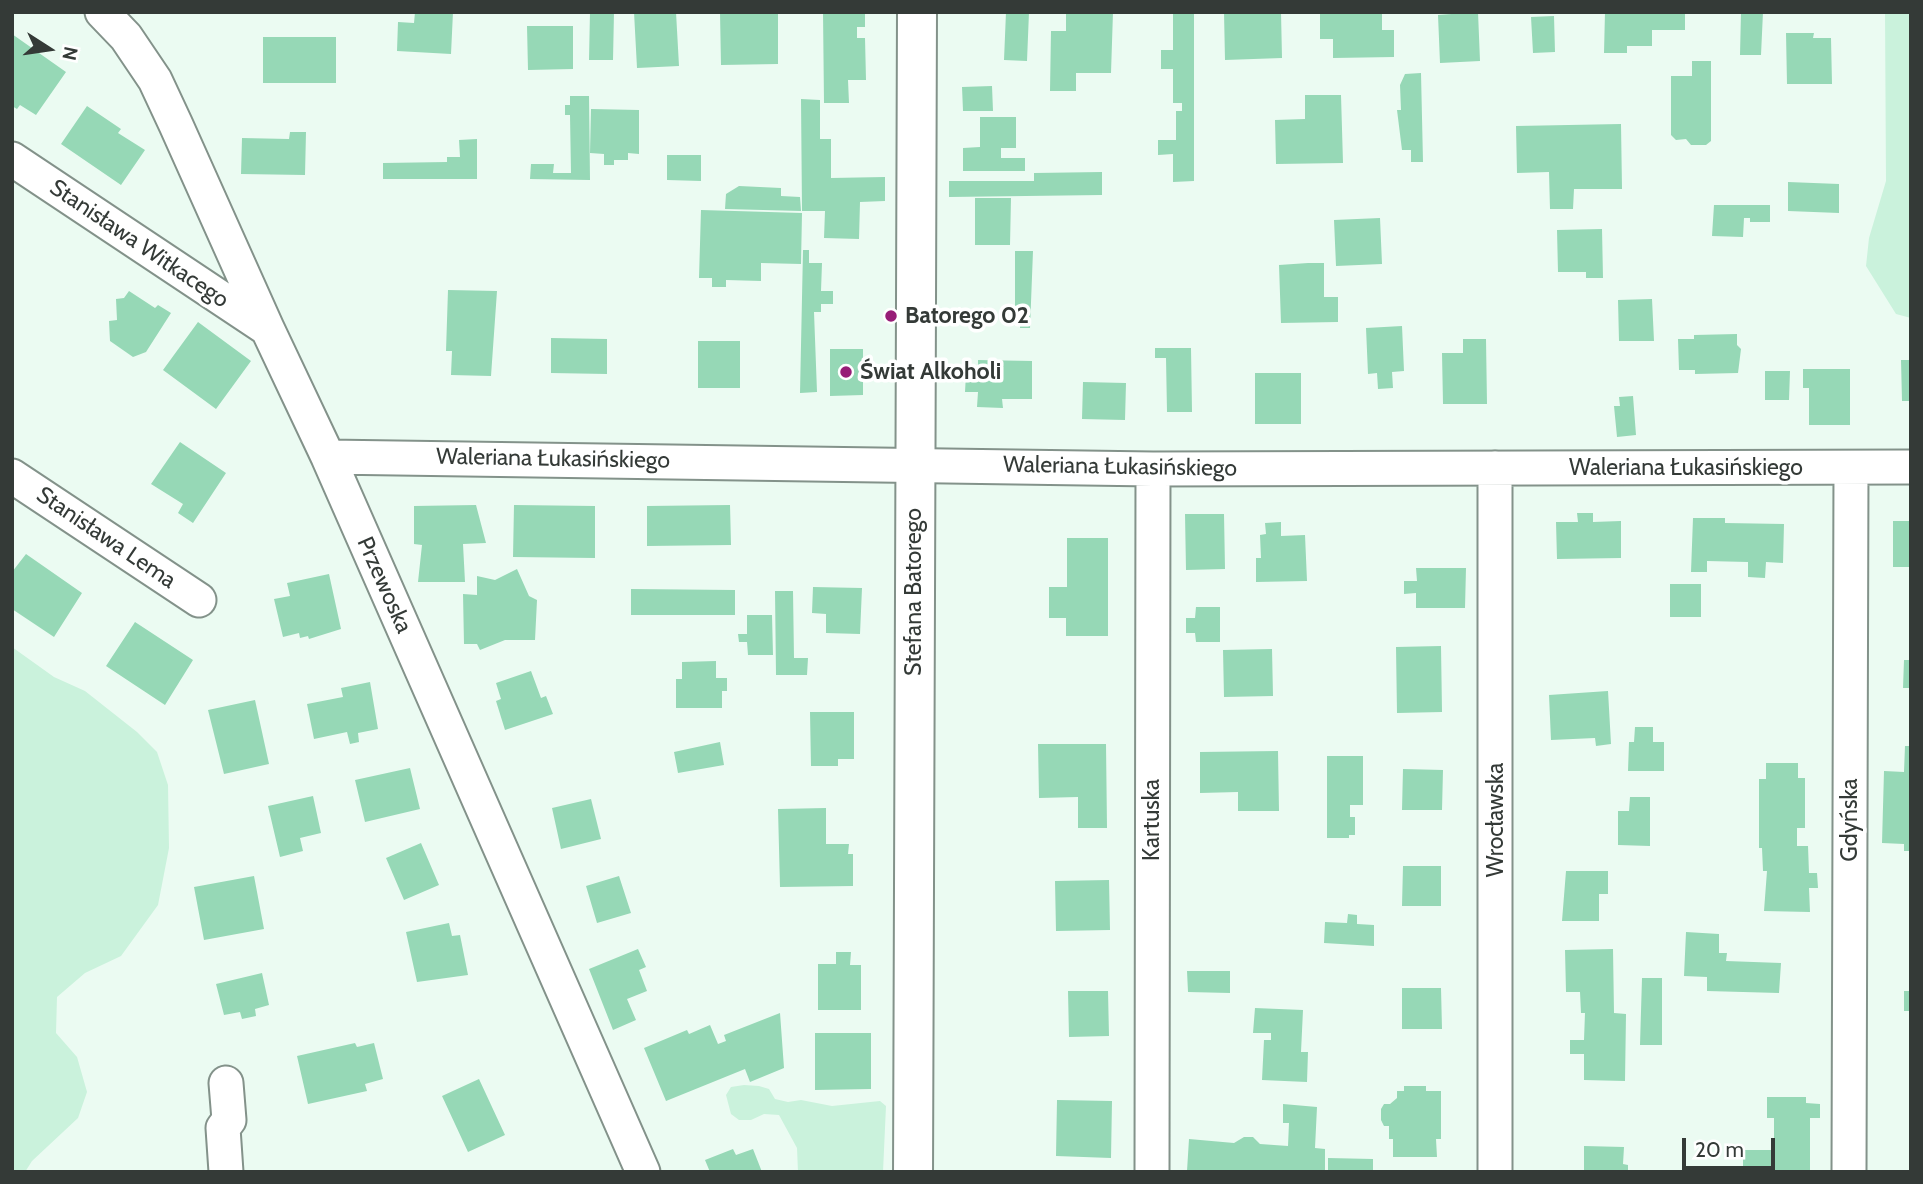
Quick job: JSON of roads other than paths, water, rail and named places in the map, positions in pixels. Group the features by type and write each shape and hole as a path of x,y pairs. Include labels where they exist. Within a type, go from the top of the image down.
{"street":[{"name":"Przewoska","path":"102,12 126,37 155,80 328,457 643,1172"},
{"name":"Stefana Batorego","path":"913,1172 917,12"},
{"name":"Stanisława Witkacego","path":"12,159 267,328"},
{"name":"Waleriana Łukasińskiego","path":"328,457 1153,468 1911,467"},
{"name":"Kartuska","path":"1152,1172 1153,468"},
{"name":"Wrocławska","path":"1495,468 1495,1172"},
{"name":"Gdyńska","path":"1849,1172 1851,468"},
{"name":"Stanisława Lema","path":"12,476 199,600"},
{"path":"226,1083 229,1120 223,1128 226,1172"}],"place":[{"name":"Batorego 02","path":"891,316"},
{"name":"Świat Alkoholi","path":"846,372"}]}
